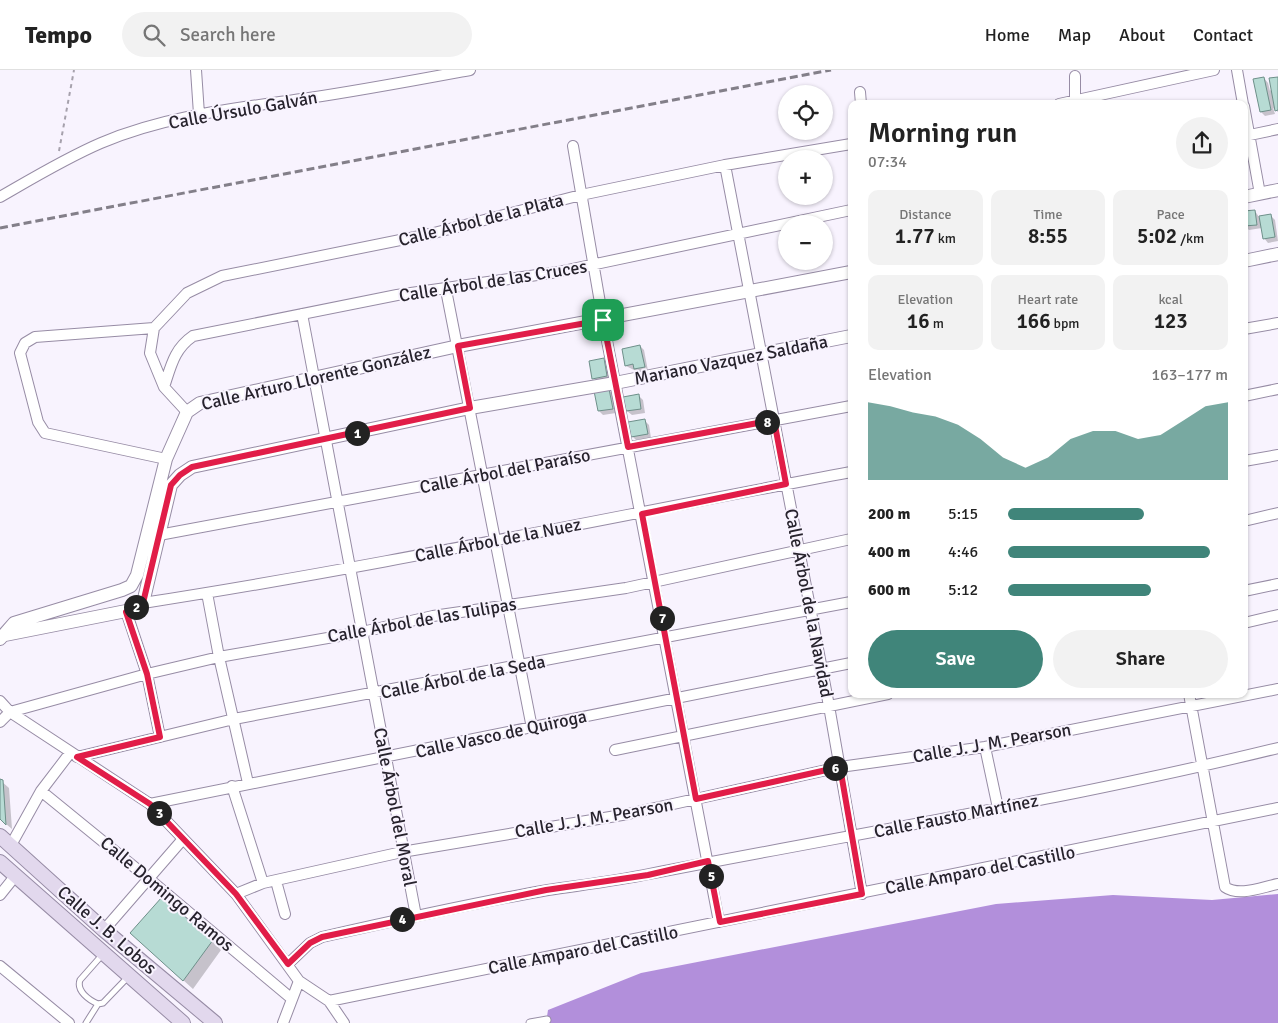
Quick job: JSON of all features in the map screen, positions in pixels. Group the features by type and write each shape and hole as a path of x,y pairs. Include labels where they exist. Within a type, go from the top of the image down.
{"main road":[{"name":"Calle J. B. Lobos","path":"0,836 104,930 215,1023"},
{"name":"Calle J. B. Lobos","path":"0,862 183,1023"}],"street":[{"path":"196,70 200,114"},
{"name":"Calle Úrsulo Galván","path":"0,197 57,164 102,143 200,114 346,92 470,70"},
{"path":"1084,100 1214,70"},
{"path":"1237,70 1243,100"},
{"path":"1075,76 1075,100"},
{"path":"860,92 861,100"},
{"path":"1248,136 1278,128"},
{"path":"1248,140 1260,194"},
{"name":"Calle Árbol de la Plata","path":"154,328 187,293 222,276 430,234 581,195 725,166 848,145"},
{"path":"572,146 615,383 720,922"},
{"name":"Calle Árbol de la Navidad","path":"725,166 798,552 822,668 862,894"},
{"path":"1248,196 1278,190"},
{"name":"Calle Árbol de las Cruces","path":"164,388 175,353 182,344 194,336 397,295 446,290 595,265 739,232 848,211"},
{"path":"1248,260 1278,254"},
{"name":"Calle Arturo Llorente González","path":"2,637 14,624 131,586 137,575 166,459 187,412 200,402 458,346 749,293 848,273"},
{"path":"446,290 484,474 532,728"},
{"name":"Calle Árbol del Moral","path":"302,314 402,852 416,916"},
{"path":"1248,328 1278,322"},
{"path":"166,459 45,433 38,422 20,354 25,343 35,337 154,328 150,353 164,388 187,412"},
{"name":"Mariano Vazquez Saldaña","path":"143,603 171,485 180,475 192,467 470,408 615,383 848,337"},
{"path":"1248,395 1278,389"},
{"name":"Calle Árbol del Paraíso","path":"159,535 848,407"},
{"path":"1248,460 1278,455"},
{"name":"Calle Árbol de la Nuez","path":"143,603 350,570 495,539 642,514 848,473"},
{"path":"1248,520 1278,512"},
{"name":"Calle Árbol de las Tulipas","path":"0,722 10,712 147,674 219,657 362,632 433,616 655,582 848,540"},
{"path":"1248,589 1278,584"},
{"path":"208,593 219,657 248,783"},
{"path":"2,637 126,612 143,603"},
{"name":"Calle Árbol de la Seda","path":"73,755 234,719 848,603"},
{"path":"126,612 147,674 160,737"},
{"path":"1248,622 1278,616"},
{"name":"Calle Vasco de Quiroga","path":"150,804 232,786 532,728 677,696 848,664"},
{"name":"Calle J. J. M. Pearson","path":"1248,695 1278,689"},
{"path":"615,750 868,698"},
{"path":"1190,698 1225,887 1230,891 1240,892 1278,884"},
{"name":"Calle J. J. M. Pearson","path":"236,894 263,883 402,852 628,814 840,767 986,747 1229,698"},
{"path":"0,701 10,712 150,804 236,894 299,981 329,1001 344,1023"},
{"path":"986,747 998,808"},
{"name":"Calle Fausto Martínez","path":"288,964 310,943 322,937 416,916 546,890 648,875 708,861 851,837 1203,766 1278,748"},
{"path":"11,845 41,791 73,755"},
{"path":"232,786 263,883"},
{"name":"Calle Domingo Ramos","path":"41,791 292,999"},
{"name":"Calle Amparo del Castillo","path":"329,1001 1213,823 1278,808"},
{"path":"104,930 183,839"},
{"path":"0,895 16,875"},
{"path":"276,881 285,914"},
{"path":"0,966 69,1023"},
{"path":"283,1023 299,981"},
{"path":"530,1023 547,1020"}],"lane":[{"path":"98,1004 80,991 78,985 103,954"},
{"path":"86,1023 98,1004 103,1003 128,976"}],"path":[{"path":"57,164 74,70"}],"shaded area":[{"path":"1278,894 1278,1023 546,1023 548,1010 641,973 996,904 1113,895 1212,900"}],"building":[{"path":"1264,77 1271,110 1260,112 1253,79"},
{"path":"1278,77 1278,110 1275,111 1269,78"},
{"path":"1255,210 1257,225 1248,226 1248,211"},
{"path":"1271,214 1275,237 1263,239 1259,216"},
{"path":"640,345 645,367 634,369 633,364 625,366 622,349"},
{"path":"604,358 607,376 592,379 589,361"},
{"path":"609,389 613,409 598,411 594,391"},
{"path":"639,394 641,409 626,411 623,397"},
{"path":"645,419 648,434 631,437 628,422"},
{"path":"0,779 3,780 6,825 0,819"},
{"path":"162,897 213,940 183,981 130,933"}],"railway":[{"path":"0,228 831,70"}],"route":[{"path":"603,320 628,447 774,420 786,484 642,514 696,799 840,767 862,894 720,922 708,861 648,875 546,890 322,937 310,943 288,964 236,894 150,804 77,757 160,737 147,674 126,612 143,603 171,485 180,475 192,467 470,408 458,346 603,320"}]}
